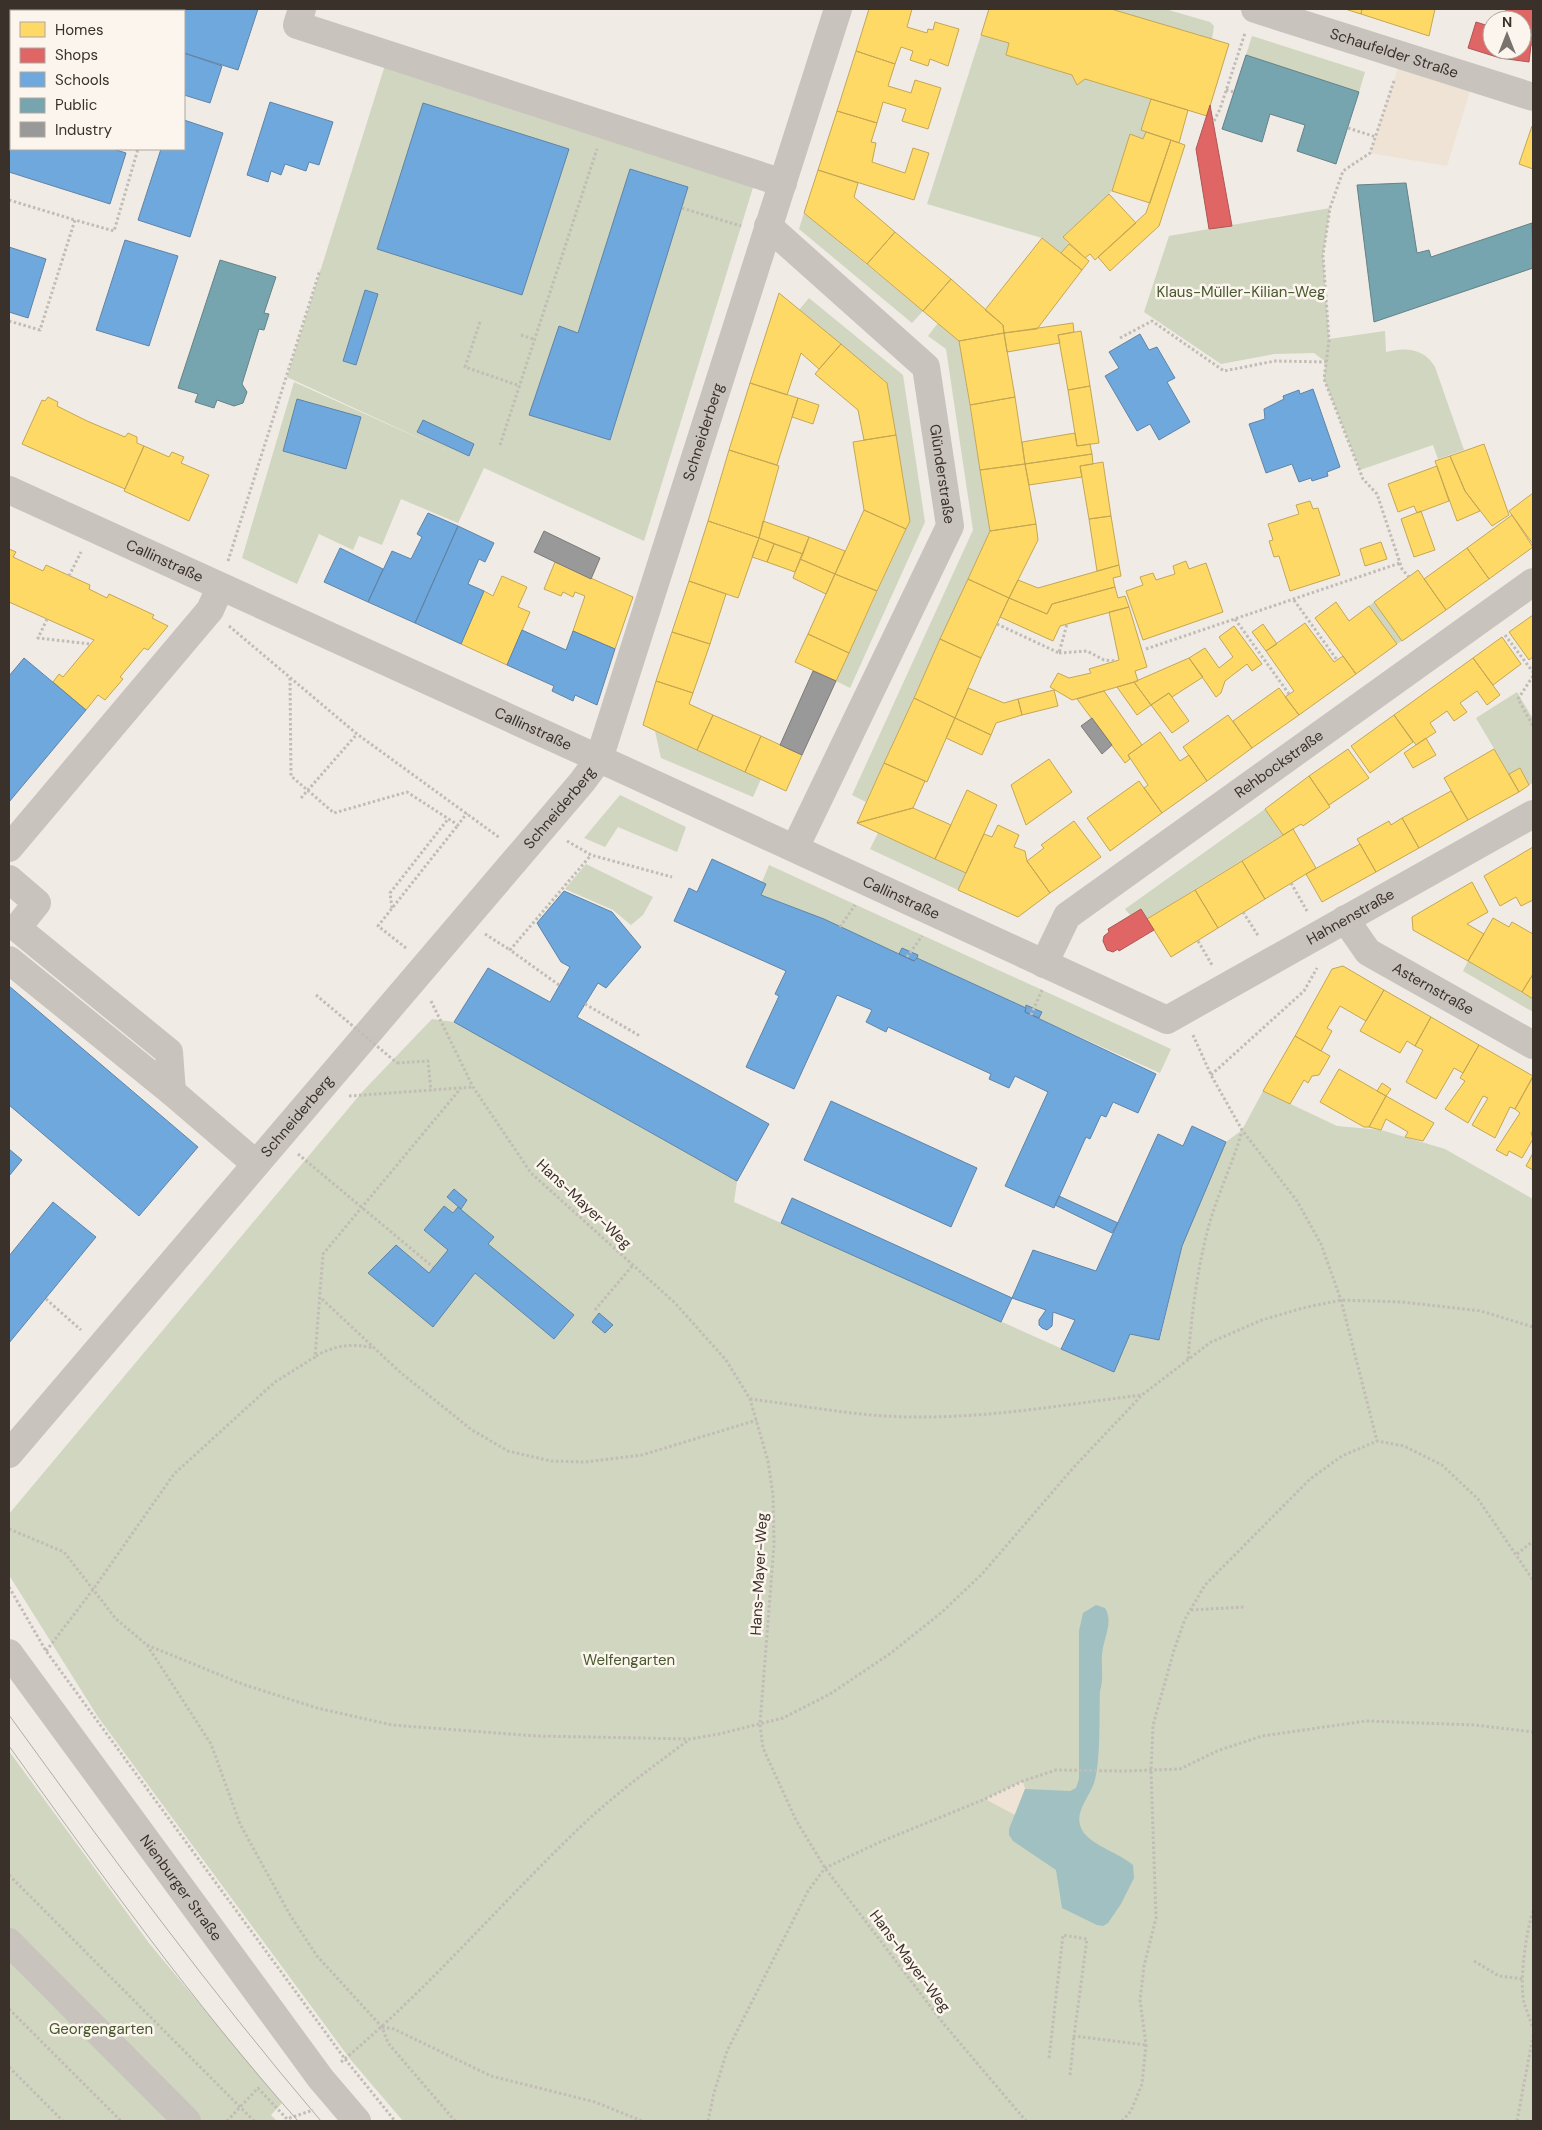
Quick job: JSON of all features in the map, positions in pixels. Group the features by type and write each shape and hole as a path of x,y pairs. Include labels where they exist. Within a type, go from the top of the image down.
{"street":[{"path":"302,9 297,25 783,182"},
{"name":"Schneiderberg","path":"9,1454 599,759 652,564 767,230 838,9"},
{"name":"Schaufelder Straße","path":"1255,9 1533,97"},
{"name":"Glünderstraße","path":"767,230 926,367 950,526 795,848"},
{"name":"Callinstraße","path":"9,490 215,599 313,629 795,848 1043,977 1167,1020"},
{"name":"Rehbockstraße","path":"1043,977 1067,916 1533,582"},
{"path":"9,848 215,599"},
{"name":"Hahnenstraße","path":"1167,1020 1533,814"},
{"path":"9,879 37,903 13,932 169,1052 172,1092"},
{"name":"Asternstraße","path":"1345,919 1368,952 1533,1044"},
{"path":"9,960 172,1092 256,1164"},
{"name":"Nienburger Straße","path":"9,1653 321,2079 357,2121"},
{"path":"9,1942 187,2121"}],"path":[{"path":"1214,121 1240,48"},
{"path":"1402,56 1370,153 1343,171 1330,208 1323,255 1329,340 1324,379 1363,479 1377,494 1400,563 1409,577"},
{"path":"1226,90 1234,92"},
{"path":"500,445 605,125"},
{"path":"1348,128 1376,137"},
{"path":"9,200 114,231 138,150"},
{"path":"682,208 767,230"},
{"path":"9,321 40,330 75,220"},
{"path":"320,270 215,599 290,678 357,734 468,813 520,853"},
{"path":"1120,338 1152,321 1224,371 1275,361 1326,362"},
{"path":"480,322 465,367 520,386"},
{"path":"521,335 536,340"},
{"path":"1146,649 1400,563"},
{"path":"1294,599 1337,660"},
{"path":"1490,613 1533,674 1518,699 1533,726"},
{"path":"47,619 38,638 90,644"},
{"path":"1235,619 1289,694"},
{"path":"997,624 1059,653 1087,652 1104,660 1116,661"},
{"path":"1059,653 1067,624"},
{"path":"290,678 291,776 308,791 334,813 406,792 458,825"},
{"path":"301,798 357,734"},
{"path":"426,964 378,926 468,813"},
{"path":"392,908 390,893 448,819"},
{"path":"573,845 591,855 672,877"},
{"path":"510,950 591,855"},
{"path":"1291,883 1320,933"},
{"path":"840,927 856,905"},
{"path":"907,957 922,935"},
{"path":"497,942 559,985"},
{"path":"1211,1075 1304,991 1317,967"},
{"path":"1031,1015 1043,977"},
{"path":"316,995 398,1063 428,1061 431,1091"},
{"name":"Hans-Mayer-Weg","path":"432,1002 473,1087 531,1173 675,1303 726,1360 750,1399 768,1461 773,1495 774,1545 760,1724 763,1748 796,1820 825,1868 943,2023 1026,2121"},
{"path":"585,1004 640,1036"},
{"path":"1167,1020 1191,1031 1211,1075 1242,1130 1272,1166 1310,1220 1321,1244 1341,1300 1377,1441"},
{"path":"311,1099 473,1087"},
{"path":"315,1356 321,1299 323,1254 461,1088"},
{"path":"1188,1359 1199,1263 1209,1223 1228,1176 1242,1130"},
{"path":"278,1138 433,1267"},
{"path":"595,1310 633,1265"},
{"path":"46,1299 100,1347"},
{"path":"321,1299 401,1373 472,1430 508,1451 551,1461 585,1462 642,1455 757,1420"},
{"path":"147,1645 242,1684 317,1708 392,1724 536,1736 690,1739 760,1724 783,1718 830,1694 892,1653 942,1612 982,1574 1074,1467 1142,1395 1211,1342 1262,1320 1303,1308 1341,1300 1402,1302 1481,1311 1533,1327"},
{"path":"46,1651 92,1590 174,1474 275,1382 315,1356 332,1347 358,1345 376,1349"},
{"path":"750,1399 887,1416 922,1417 968,1416 1142,1395"},
{"path":"1122,2121 1131,2111 1142,2084 1146,2045 1140,2000 1144,1966 1156,1918 1151,1771 1153,1725 1164,1682 1190,1610 1205,1585 1310,1479 1342,1456 1377,1441 1404,1446 1442,1465 1478,1499 1533,1580"},
{"path":"9,1529 64,1552 116,1619 147,1645 211,1744 240,1824 290,1916 317,1956 382,2027 388,2043 455,2121"},
{"path":"1517,1554 1533,1541"},
{"path":"9,1587 46,1651 345,2059 395,2121"},
{"path":"1190,1610 1244,1607"},
{"path":"708,2121 714,2093 727,2051 808,1891 825,1868 880,1842 985,1799 1023,1781 1056,1770 1074,1768 1151,1771 1180,1769 1217,1751 1262,1736 1366,1722 1475,1725 1533,1732"},
{"path":"345,2059 382,2027 486,1925 570,1837 624,1787 690,1739"},
{"path":"9,1875 254,2121"},
{"path":"1533,1911 1529,1924 1523,1979 1524,2001 1533,2028"},
{"path":"1049,2058 1063,1935 1086,1938 1070,2075"},
{"path":"1474,1961 1499,1976 1523,1979"},
{"path":"9,2009 121,2121"},
{"path":"382,2027 394,2029 492,2076 595,2102 642,2121"},
{"path":"1074,2036 1146,2045"},
{"path":"1517,2121 1533,2036"},
{"path":"9,2067 63,2121"},
{"path":"227,2121 258,2088 279,2111"}],"green space":[{"path":"1118,9 1165,9 1210,22 1214,26 1212,39 1117,11"},
{"path":"981,35 1009,43 1085,79 1151,99 1141,130 1146,132 1143,139 1130,135 1112,191 1063,237 1069,244 1061,253 1042,238 927,204"},
{"path":"1252,36 1365,72 1359,92 1246,55"},
{"path":"385,65 755,181 644,541 484,468 458,523 401,499 382,545 359,536 353,550 319,534 297,584 242,558 294,382 445,450 287,377"},
{"name":"Klaus-Müller-Kilian-Weg","path":"1330,208 1323,255 1329,339 1385,331 1386,352 1414,350 1426,356 1435,367 1464,450 1438,459 1433,445 1360,470 1324,379 1326,362 1314,353 1274,354 1221,364 1144,312 1169,236"},
{"path":"804,213 923,311 912,323 799,229"},
{"path":"809,298 903,375 925,522 850,688 836,681 910,521 887,383 799,310"},
{"path":"938,323 959,341 990,531 866,802 852,795 973,530 946,349 928,336"},
{"path":"1374,602 1402,641 1397,644 1369,606"},
{"path":"1517,692 1533,719 1533,783 1529,785 1520,768 1509,774 1476,718"},
{"path":"655,731 761,779 753,797 661,758"},
{"path":"620,795 686,827 677,852 618,827 605,847 584,838"},
{"path":"1265,809 1283,835 1147,919 1141,909 1130,915 1125,909"},
{"path":"878,833 966,873 958,890 870,849"},
{"path":"586,864 653,897 643,915 631,925 613,910 565,889"},
{"path":"769,865 1171,1049 1160,1073 1031,1015 1026,1008 917,958 899,954 824,919 761,895 762,882"},
{"path":"1468,961 1533,999 1533,1012 1463,971"},
{"name":"Welfengarten","path":"432,1019 454,1022 737,1181 734,1202 1114,1372 1130,1334 1160,1339 1182,1246 1226,1142 1242,1130 1263,1091 1337,1126 1381,1130 1445,1149 1533,1199 1533,2121 403,2121 350,2059 98,1717 9,1575 9,1514 363,1091"},
{"name":"Georgengarten","path":"9,1751 149,1943 282,2103 271,2115 277,2121 9,2121"}],"shaded area":[{"path":"1402,56 1474,78 1447,166 1370,153"},
{"path":"1023,1781 1025,1789 1015,1815 985,1799"}],"water":[{"path":"1096,1605 1105,1608 1108,1619 1102,1655 1099,1751 1094,1783 1082,1808 1079,1820 1080,1826 1088,1838 1133,1865 1134,1878 1121,1904 1108,1923 1103,1926 1062,1908 1056,1870 1013,1841 1009,1835 1009,1829 1025,1789 1070,1791 1076,1788 1079,1779 1079,1631 1083,1613"}],"building: Homes":[{"path":"869,9 912,9 907,27 927,33 928,29 933,30 935,22 959,29 948,66 930,59 928,66 910,60 913,51 901,47 895,64 856,51"},
{"path":"989,9 1111,9 1229,44 1207,116 1085,79 1077,85 1072,75 1006,55 1009,43 981,35"},
{"path":"1345,9 1362,9 1361,14"},
{"path":"1362,9 1435,9 1429,36 1361,14"},
{"path":"856,51 895,64 888,86 911,93 915,80 941,88 928,129 902,121 906,109 883,102 877,123 837,111"},
{"path":"1151,99 1188,110 1179,143 1141,130"},
{"path":"837,111 877,123 871,142 876,143 872,162 905,173 913,148 929,153 914,200 818,170"},
{"path":"1533,126 1533,169 1519,164"},
{"path":"1146,132 1171,140 1150,203 1112,191 1130,134 1143,139"},
{"path":"1171,140 1185,145 1159,226 1110,271 1098,257 1146,213"},
{"path":"818,170 858,183 854,197 895,232 867,264 804,213"},
{"path":"1109,194 1136,223 1095,260 1090,254 1085,258 1063,237"},
{"path":"895,232 951,279 923,311 867,264"},
{"path":"1042,238 1082,270 1037,329 1004,333 1003,325 985,310"},
{"path":"1069,244 1089,261 1082,270 1061,253"},
{"path":"951,279 1003,325 1004,333 959,341 923,311"},
{"path":"779,293 841,344 819,369 801,353 787,395 750,383"},
{"path":"1073,323 1074,332 1058,335 1060,343 1007,352 1004,333"},
{"path":"1081,331 1090,386 1068,390 1058,335"},
{"path":"1004,333 1015,397 970,405 959,341"},
{"path":"841,344 887,383 896,435 864,440 858,410 815,374"},
{"path":"750,383 798,398 777,465 729,450"},
{"path":"1090,386 1099,443 1077,446 1068,390"},
{"path":"48,397 58,402 57,406 87,421 125,437 128,433 137,437 137,443 144,446 125,489 22,444 42,400 45,401"},
{"path":"1015,397 1025,464 980,470 970,405"},
{"path":"798,398 819,405 813,424 792,417"},
{"path":"1075,433 1077,446 1090,444 1092,454 1025,464 1022,442"},
{"path":"896,435 910,521 906,529 864,510 853,442"},
{"path":"1484,444 1509,515 1492,526 1465,491 1450,456"},
{"path":"144,446 169,457 172,452 184,457 181,463 209,475 189,521 124,491"},
{"path":"729,450 779,466 759,538 708,521"},
{"path":"1092,454 1093,464 1080,466 1082,477 1029,485 1025,464"},
{"path":"1450,456 1465,491 1480,511 1457,521 1435,461"},
{"path":"1103,462 1111,516 1089,519 1080,466"},
{"path":"1025,464 1036,524 990,531 980,470"},
{"path":"1437,466 1449,501 1417,513 1414,506 1398,512 1388,484"},
{"path":"1533,493 1533,544 1509,511"},
{"path":"1310,501 1313,509 1318,508 1340,575 1290,591 1279,556 1274,557 1269,541 1273,540 1268,524 1299,514 1296,505"},
{"path":"864,510 906,529 877,591 835,574"},
{"path":"1421,511 1435,550 1414,557 1401,519"},
{"path":"1512,515 1533,547 1489,579 1467,548"},
{"path":"1111,516 1119,565 1097,571 1089,519"},
{"path":"708,521 759,538 738,598 689,581"},
{"path":"763,521 809,537 803,554 759,538"},
{"path":"1036,524 1038,540 1009,598 968,579 990,531"},
{"path":"809,537 845,551 835,574 800,559"},
{"path":"759,538 774,544 767,562 752,557"},
{"path":"1381,542 1387,559 1365,566 1360,549"},
{"path":"774,544 803,554 795,572 767,562"},
{"path":"1467,548 1489,579 1446,610 1424,579"},
{"path":"9,549 16,552 13,557 43,571 46,565 90,585 89,589 107,598 109,594 154,615 152,618 168,626 148,650 144,648 120,677 123,679 105,700 98,695 86,710 53,682 59,674 63,677 94,640 9,602"},
{"path":"800,559 835,574 826,594 793,578"},
{"path":"1186,561 1189,569 1206,563 1223,612 1143,640 1126,591 1143,585 1140,577 1153,573 1156,580 1175,574 1173,566"},
{"path":"555,562 633,597 615,649 573,631 585,596 575,592 573,597 563,592 561,596 544,589"},
{"path":"1119,565 1121,576 1113,578 1115,587 1052,604 1047,614 1009,598 1018,580 1038,588"},
{"path":"1418,570 1446,610 1402,641 1374,602"},
{"path":"835,574 877,591 849,653 808,634"},
{"path":"502,576 527,587 518,607 530,612 507,665 461,644 484,591 493,596"},
{"path":"968,579 1009,598 981,658 940,639"},
{"path":"689,581 726,594 710,644 672,632"},
{"path":"1115,587 1118,598 1125,596 1129,607 1060,626 1053,641 1000,617 1009,598 1047,614 1052,604"},
{"path":"1336,602 1349,621 1369,606 1397,644 1356,674 1315,618"},
{"path":"1129,607 1147,667 1135,671 1138,681 1072,700 1050,687 1058,673 1069,678 1091,673 1089,669 1119,660 1109,612"},
{"path":"1533,615 1533,657 1529,660 1509,632"},
{"path":"1305,623 1334,662 1343,656 1356,674 1299,715 1285,697 1294,691 1266,651"},
{"path":"1263,624 1277,644 1266,651 1252,632"},
{"path":"1234,626 1262,664 1252,671 1247,664 1225,681 1221,693 1216,697 1189,658 1205,648 1219,668 1233,657 1219,637"},
{"path":"672,632 710,644 693,693 656,681"},
{"path":"808,634 849,653 836,681 795,662"},
{"path":"1502,637 1521,664 1493,685 1473,658"},
{"path":"940,639 981,658 955,718 914,698"},
{"path":"1189,658 1203,677 1172,697 1169,693 1151,705 1134,682"},
{"path":"1473,658 1500,695 1487,705 1477,691 1460,703 1467,712 1454,721 1447,711 1430,723 1436,732 1416,745 1394,715"},
{"path":"656,681 693,693 689,704 713,715 697,750 643,725"},
{"path":"1134,682 1151,705 1137,715 1117,687"},
{"path":"968,688 1004,703 1018,699 1022,715 996,723 991,735 955,718"},
{"path":"1279,688 1299,715 1252,748 1233,721"},
{"path":"1054,690 1058,706 1022,715 1018,699"},
{"path":"1104,691 1142,745 1128,755 1130,759 1125,763 1077,699"},
{"path":"1169,693 1189,721 1172,733 1151,705"},
{"path":"914,698 955,718 927,782 884,763"},
{"path":"713,715 761,736 745,772 697,750"},
{"path":"1228,715 1252,748 1207,781 1183,747"},
{"path":"1394,715 1413,742 1370,773 1351,746"},
{"path":"955,718 991,735 982,755 946,738"},
{"path":"1160,732 1180,761 1189,755 1207,781 1162,813 1144,788 1148,785 1128,755"},
{"path":"761,736 802,755 786,791 745,772"},
{"path":"1426,738 1436,755 1413,768 1404,753"},
{"path":"1348,749 1369,778 1329,805 1309,776"},
{"path":"1494,749 1519,792 1468,820 1444,778"},
{"path":"1049,759 1072,792 1026,825 1011,785"},
{"path":"884,763 925,781 913,808 857,823"},
{"path":"1520,768 1529,785 1519,792 1509,774"},
{"path":"1309,776 1330,807 1303,826 1301,824 1283,835 1265,809"},
{"path":"1139,781 1162,813 1110,851 1087,818"},
{"path":"967,790 997,805 966,873 935,859"},
{"path":"1451,791 1468,820 1419,848 1402,818"},
{"path":"913,808 951,825 935,859 857,823"},
{"path":"1402,818 1419,848 1376,872 1357,839 1389,821 1391,825"},
{"path":"1074,821 1101,857 1050,893 1027,861 1044,848 1041,845"},
{"path":"998,825 1019,835 1014,847 1025,851 1027,861 1050,893 1018,917 958,890 984,834 992,837"},
{"path":"1293,829 1316,868 1265,899 1242,861"},
{"path":"1360,844 1376,872 1322,902 1306,874"},
{"path":"1533,847 1533,900 1521,906 1516,897 1500,906 1484,876"},
{"path":"1242,861 1265,899 1218,928 1195,890"},
{"path":"1472,882 1488,912 1467,924 1484,934 1468,961 1413,930 1412,917"},
{"path":"1195,890 1218,928 1171,957 1147,919"},
{"path":"1493,918 1509,927 1512,922 1533,934 1533,974 1522,992 1468,961"},
{"path":"1343,966 1384,990 1366,1021 1340,1006 1327,1028 1332,1031 1321,1051 1295,1036 1332,969"},
{"path":"1533,974 1533,999 1522,992"},
{"path":"1384,990 1431,1017 1415,1046 1407,1041 1400,1053 1360,1031"},
{"path":"1431,1017 1479,1045 1463,1073 1454,1068 1436,1099 1406,1082 1423,1050 1415,1046"},
{"path":"1295,1036 1330,1056 1319,1075 1312,1076 1308,1083 1304,1080 1290,1104 1263,1091"},
{"path":"1479,1045 1533,1076 1515,1109 1510,1107 1495,1138 1472,1125 1488,1098 1483,1096 1468,1123 1445,1109 1465,1081 1460,1078"},
{"path":"1339,1069 1386,1096 1369,1127 1364,1127 1320,1102"},
{"path":"1533,1077 1533,1130 1531,1133 1533,1139 1522,1158 1509,1151 1507,1156 1496,1150 1520,1113 1515,1109"},
{"path":"1382,1083 1391,1089 1386,1096 1377,1091"},
{"path":"1386,1096 1434,1123 1423,1141 1405,1137 1408,1132 1386,1119 1381,1130 1369,1127"},
{"path":"1533,1153 1533,1170 1526,1166"}],"building: Shops":[{"path":"1533,9 1533,45 1532,10 1506,10"},
{"path":"1476,22 1482,24 1482,52 1468,48"},
{"path":"1210,105 1232,226 1209,229 1196,149"},
{"path":"1141,909 1154,930 1119,951 1118,949 1113,952 1107,950 1103,941 1104,936 1109,932 1108,929"}],"building: Schools":[{"path":"136,9 182,9 182,10"},
{"path":"258,9 238,70 185,53 185,10 182,10"},
{"path":"185,53 222,66 210,103 185,95"},
{"path":"270,102 333,122 319,165 309,162 306,171 285,164 281,175 271,171 268,182 247,175"},
{"path":"423,103 569,149 522,295 377,249"},
{"path":"9,116 10,150 116,150 126,153 110,204 9,172"},
{"path":"185,120 223,133 190,237 138,220 161,150 185,150"},
{"path":"630,169 688,187 610,440 529,415 559,326 578,333"},
{"path":"125,240 178,256 149,346 96,330"},
{"path":"9,247 46,259 28,318 9,312"},
{"path":"365,290 378,294 356,365 343,361"},
{"path":"1140,334 1149,350 1157,347 1175,378 1167,382 1190,422 1159,440 1150,424 1137,431 1105,376 1119,368 1109,352"},
{"path":"1313,389 1340,467 1327,472 1328,476 1312,481 1311,478 1299,482 1292,464 1266,473 1249,424 1265,419 1264,409 1284,399 1283,396 1299,390 1300,394"},
{"path":"297,399 361,417 346,469 283,451"},
{"path":"423,420 474,444 469,456 417,432"},
{"path":"428,513 458,526 415,623 368,602 392,551 411,559 422,537 417,534"},
{"path":"458,526 494,543 485,562 479,559 468,584 484,591 461,644 415,623"},
{"path":"340,548 383,569 368,602 324,582"},
{"path":"522,630 566,650 573,631 615,649 597,705 575,695 573,701 552,691 554,686 507,665"},
{"path":"24,658 86,710 9,802 9,676"},
{"path":"712,859 766,884 761,895 824,919 914,961 917,958 1026,1008 1025,1012 1156,1074 1138,1113 1113,1102 1106,1117 1101,1115 1090,1139 1086,1137 1054,1208 1005,1186 1048,1092 1015,1076 1009,1088 989,1079 991,1074 932,1047 888,1027 886,1032 866,1022 872,1010 837,995 794,1089 746,1067 779,996 775,994 786,971 674,921 689,888 697,892"},
{"path":"564,891 612,912 641,947 606,988 598,983 577,1017 769,1124 737,1181 454,1022 488,968 550,1002 570,967 561,962 537,923"},
{"path":"902,948 918,955 917,958 914,961 899,954"},
{"path":"9,986 198,1147 139,1216 9,1105"},
{"path":"1026,1005 1042,1012 1039,1018 1025,1012"},
{"path":"831,1101 977,1168 951,1227 804,1160"},
{"path":"1192,1126 1226,1142 1182,1246 1159,1340 1130,1334 1114,1372 1061,1349 1075,1320 1053,1312 1052,1326 1047,1330 1039,1325 1039,1320 1046,1310 1012,1298 1033,1250 1096,1271 1158,1134 1183,1146"},
{"path":"9,1149 22,1160 9,1176"},
{"path":"454,1189 467,1200 461,1209 447,1197"},
{"path":"1059,1196 1118,1223 1112,1233 1055,1205"},
{"path":"792,1198 1012,1298 1001,1322 781,1223"},
{"path":"53,1202 96,1237 9,1343 9,1256"},
{"path":"444,1206 453,1213 458,1207 494,1237 488,1244 574,1315 554,1339 475,1273 433,1327 368,1273 396,1245 429,1273 448,1250 424,1230"},
{"path":"599,1313 613,1325 605,1333 592,1322"}],"building: Public":[{"path":"1246,55 1359,92 1336,164 1297,151 1305,125 1270,114 1262,142 1222,129"},
{"path":"1406,183 1417,253 1429,250 1431,257 1532,223 1533,268 1374,322 1357,185"},
{"path":"220,260 276,277 264,313 269,314 264,330 259,329 242,384 247,392 243,403 234,406 217,400 214,408 195,402 198,394 178,388"}],"building: Industry":[{"path":"544,531 600,558 591,579 534,552"},
{"path":"813,671 836,681 802,755 780,745"},
{"path":"1092,718 1112,745 1102,754 1081,726"}],"tram line":[{"path":"9,1715 122,1870 200,1972 321,2121"},
{"path":"9,1746 113,1890 221,2031 298,2121"}]}
